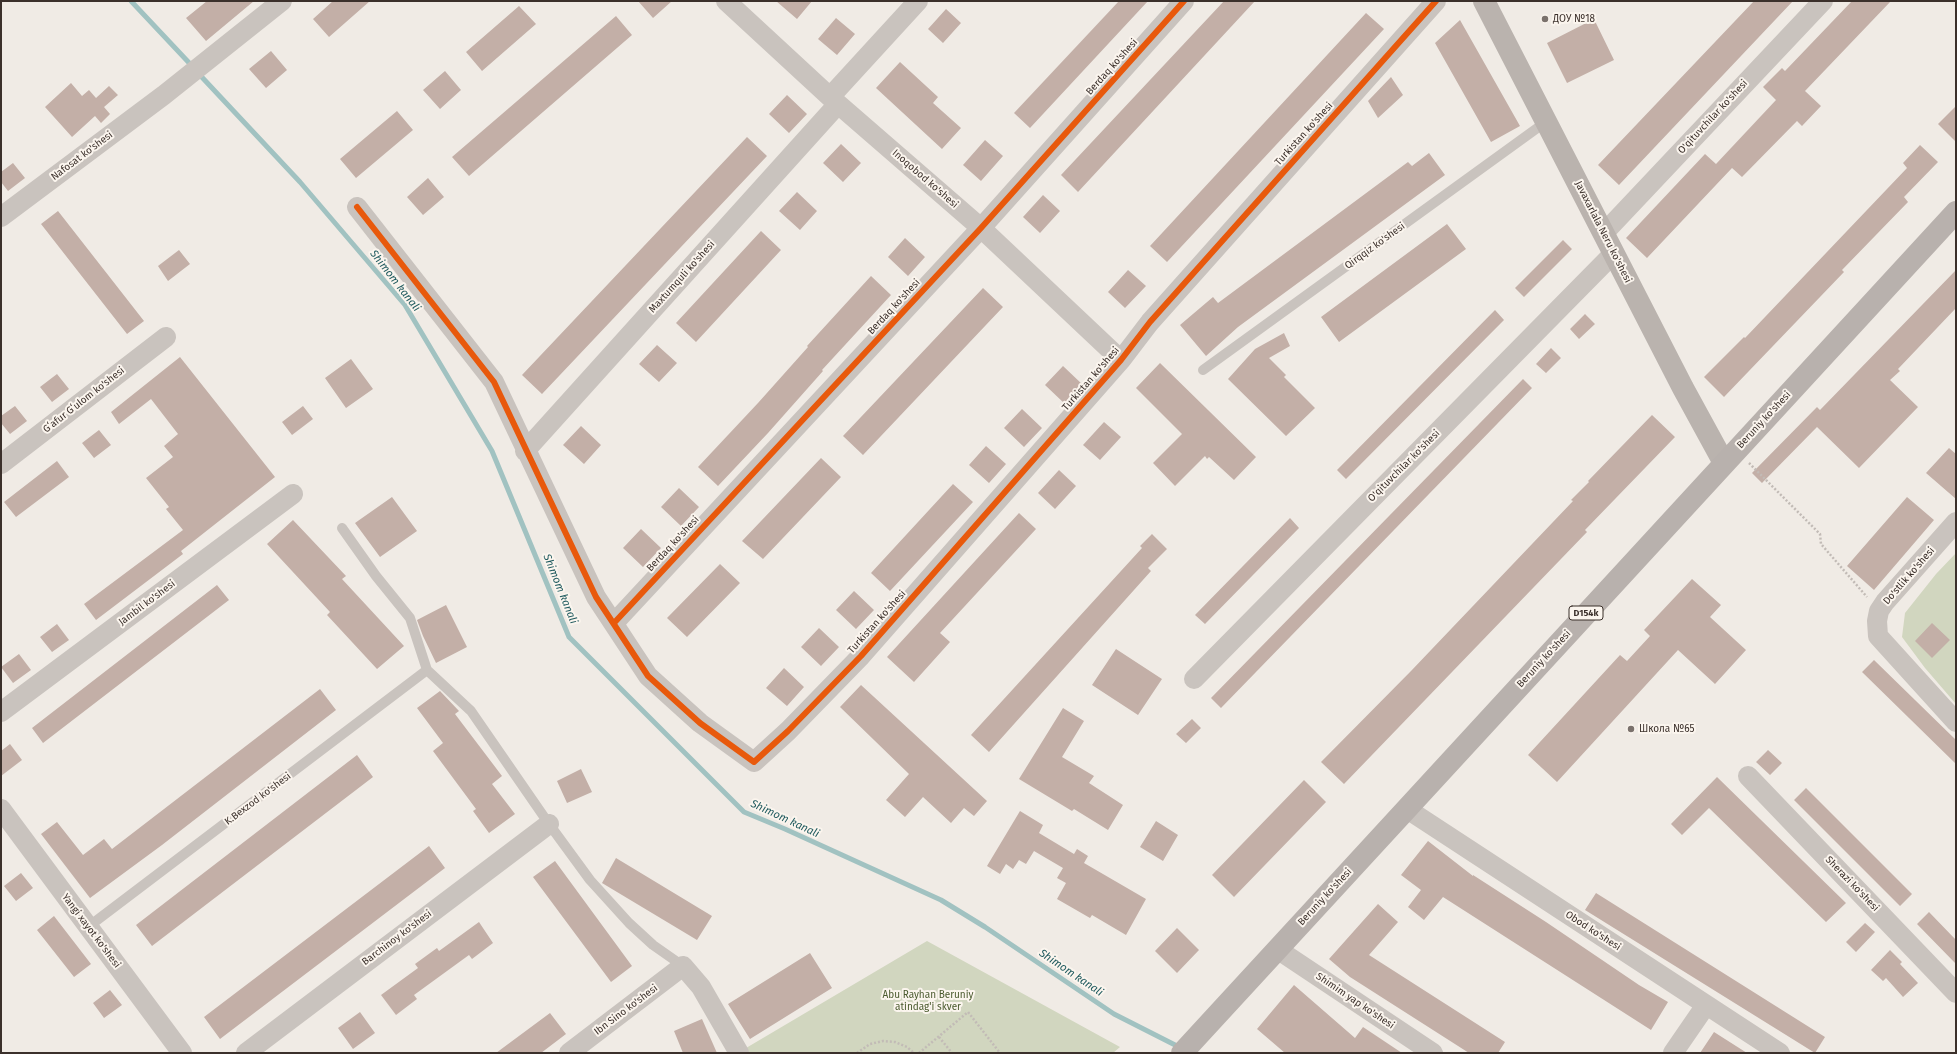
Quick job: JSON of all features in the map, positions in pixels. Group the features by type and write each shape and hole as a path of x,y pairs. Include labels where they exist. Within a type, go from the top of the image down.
{"main road":[{"name":"Beruniy ko'shesi","path":"1182,1053 1956,212"}],"street":[{"name":"Nafosat ko'shesi","path":"1,217 164,95 282,1"},
{"name":"Inoqobod ko'shesi","path":"726,1 834,101 981,228 1121,360"},
{"name":"Maxtumquli ko'shesi","path":"525,451 834,101 918,1"},
{"name":"Berdaq ko'shesi","path":"614,623 981,228 1184,1"},
{"name":"Turkistan ko'shesi","path":"614,623 648,676 700,724 754,762 788,731 862,656 1121,360 1150,322 1436,1"},
{"name":"Javaxarlala Neru ko'shesi","path":"1484,1 1682,388 1730,456"},
{"name":"O'qituvchilar ko'shesi","path":"1604,233 1822,1"},
{"path":"357,207 494,382 525,451 596,597 614,623"},
{"name":"O'qituvchilar ko'shesi","path":"1194,679 1614,253"},
{"name":"Gʻafur Gʻulom ko'shesi","path":"1,464 166,337"},
{"name":"Jambil ko'shesi","path":"1,712 293,494"},
{"name":"Do'stlik ko'shesi","path":"1956,522 1878,610 1877,620 1878,636 1956,722"},
{"name":"Sherazi ko'shesi","path":"1748,776 1956,993"},
{"name":"Yangi xayot ko'shesi","path":"1,809 182,1053"},
{"name":"Obod ko'shesi","path":"1407,809 1780,1053"},
{"name":"Barchinoy ko'shesi","path":"246,1053 549,824"},
{"name":"Shimim yap ko'shesi","path":"1277,950 1433,1053"},
{"path":"683,966 701,987 738,1053"},
{"name":"Ibn Sino ko'shesi","path":"569,1053 683,966"},
{"path":"1673,1053 1706,1005"}],"lane":[{"name":"Qirqqiz ko'shesi","path":"1203,370 1546,121"},
{"path":"342,528 376,576 410,618 427,670 471,711 549,824 590,880 629,923 653,945 683,966"},
{"name":"K.Bexzod ko'shesi","path":"88,928 427,670"}],"path":[{"path":"1730,456 1820,534 1820,544 1878,610"},
{"path":"919,1053 968,1012 1000,1053"},
{"path":"939,1037 952,1053"},
{"path":"857,1053 870,1044 883,1041 895,1042 907,1047 914,1053"}],"green space":[{"path":"1956,553 1956,704 1925,668 1902,637 1905,613 1936,574"},
{"name":"Abu Rayhan Beruniy atindag'i skver","path":"927,941 1120,1047 1113,1053 742,1053 741,1051"}],"building":[{"path":"207,1 254,1 206,41 186,18"},
{"path":"333,1 370,1 329,37 313,19"},
{"path":"638,1 672,1 653,18"},
{"path":"776,1 812,1 797,19"},
{"path":"1119,1 1148,1 1030,128 1014,113"},
{"path":"1224,1 1255,1 1078,192 1061,175"},
{"path":"1754,1 1793,1 1619,185 1598,165"},
{"path":"1852,1 1891,1 1805,91 1821,106 1802,126 1797,121 1742,177 1732,168 1647,258 1626,238 1705,154 1716,164 1776,100 1763,87 1782,68 1785,71"},
{"path":"519,6 536,24 482,71 466,52"},
{"path":"946,9 961,23 943,43 928,29"},
{"path":"1366,13 1384,29 1167,262 1150,246"},
{"path":"616,16 632,35 469,176 452,157"},
{"path":"836,18 855,34 837,55 818,39"},
{"path":"1594,19 1614,60 1567,83 1547,43"},
{"path":"1460,20 1520,126 1491,142 1435,43"},
{"path":"271,51 287,70 266,88 249,69"},
{"path":"900,62 938,97 933,103 961,128 942,149 876,88"},
{"path":"445,71 461,90 440,109 423,90"},
{"path":"1391,77 1403,95 1378,118 1368,101"},
{"path":"71,83 82,96 89,90 96,98 109,86 118,95 104,107 110,114 101,123 95,116 72,137 45,107"},
{"path":"787,95 807,114 789,133 769,114"},
{"path":"1956,106 1956,142 1938,124"},
{"path":"397,111 413,130 356,178 340,159"},
{"path":"747,137 767,156 542,394 522,375"},
{"path":"985,140 1003,156 981,181 963,165"},
{"path":"841,144 861,163 843,182 823,163"},
{"path":"1920,145 1938,162 1904,197 1908,202 1842,270 1844,272 1724,397 1704,377 1744,337 1745,338 1907,168 1903,163"},
{"path":"1429,153 1445,175 1238,327 1206,356 1180,325 1213,297 1218,303 1408,162 1412,166"},
{"path":"13,163 25,178 8,191 1,182 1,172"},
{"path":"428,178 444,197 423,215 407,197"},
{"path":"797,192 817,211 800,230 779,211"},
{"path":"1043,195 1060,211 1040,233 1023,217"},
{"path":"58,211 144,321 127,334 41,224"},
{"path":"1447,224 1466,249 1339,342 1321,317"},
{"path":"761,231 781,250 696,342 676,323"},
{"path":"905,238 925,257 908,276 888,257"},
{"path":"1563,240 1572,249 1524,297 1515,288"},
{"path":"179,250 190,264 168,281 158,266"},
{"path":"1128,270 1146,286 1125,308 1108,292"},
{"path":"1956,270 1956,308 1898,369 1900,371 1890,380 1918,407 1859,468 1817,427 1762,483 1752,473 1817,407 1820,410"},
{"path":"871,276 891,295 822,370 823,371 768,433 718,486 698,467 758,403 808,347 807,346"},
{"path":"983,288 1003,307 863,455 843,436"},
{"path":"1495,310 1504,320 1346,479 1337,470"},
{"path":"1585,314 1595,324 1579,339 1570,329"},
{"path":"1284,333 1290,346 1269,358 1286,375 1284,377 1315,408 1286,436 1228,379 1255,349"},
{"path":"657,345 677,363 659,382 639,364"},
{"path":"1551,348 1561,358 1546,373 1536,364"},
{"path":"180,357 275,477 181,551 183,554 96,620 84,604 183,530 166,509 169,507 146,478 173,457 164,446 178,434 151,399 119,424 111,412"},
{"path":"351,359 373,389 346,408 325,378"},
{"path":"1160,363 1256,457 1234,480 1209,457 1207,459 1205,456 1175,486 1153,463 1182,434 1136,388"},
{"path":"1063,366 1083,385 1065,404 1045,385"},
{"path":"57,374 69,389 52,402 40,387"},
{"path":"1523,379 1532,388 1221,708 1211,698"},
{"path":"15,406 27,421 10,434 1,423 1,416"},
{"path":"303,406 313,419 292,435 282,422"},
{"path":"1022,409 1042,428 1024,447 1004,428"},
{"path":"1652,415 1675,437 1585,530 1587,532 1344,784 1321,762 1411,671 1573,501 1571,500 1589,482 1588,481"},
{"path":"1104,422 1121,437 1100,460 1083,445"},
{"path":"581,426 601,445 584,464 563,445"},
{"path":"99,430 111,445 94,458 82,443"},
{"path":"986,446 1006,464 989,483 969,465"},
{"path":"1949,448 1956,454 1956,499 1926,473"},
{"path":"821,458 841,477 763,559 742,541"},
{"path":"57,461 69,477 16,517 4,502"},
{"path":"1059,470 1076,486 1055,509 1038,493"},
{"path":"953,484 973,502 890,591 871,573"},
{"path":"679,488 699,507 681,526 661,507"},
{"path":"392,497 417,531 380,557 355,523"},
{"path":"1907,497 1934,520 1874,590 1847,566"},
{"path":"1019,513 1036,529 940,633 950,642 914,682 887,657"},
{"path":"1290,518 1299,528 1205,624 1195,615"},
{"path":"293,520 346,576 342,579 404,646 377,669 327,615 330,612 267,544"},
{"path":"641,529 661,548 643,567 623,548"},
{"path":"1152,534 1167,549 1148,568 1151,571 989,752 971,735 1142,548 1140,546"},
{"path":"720,564 740,583 687,637 667,618"},
{"path":"1692,579 1721,605 1710,617 1746,650 1715,684 1678,650 1557,782 1528,755 1620,655 1627,661 1650,636 1644,630"},
{"path":"217,585 229,600 43,743 32,728"},
{"path":"854,591 874,610 856,629 836,610"},
{"path":"446,605 467,647 436,663 417,620"},
{"path":"1932,623 1950,640 1932,658 1915,641"},
{"path":"57,624 69,640 52,652 40,637"},
{"path":"819,628 839,647 821,666 801,647"},
{"path":"1116,649 1162,679 1138,715 1092,685"},
{"path":"19,654 31,670 13,683 1,667"},
{"path":"1874,660 1956,740 1956,764 1862,672"},
{"path":"784,668 804,687 787,706 766,688"},
{"path":"861,685 987,801 974,816 964,808 951,823 923,797 905,817 886,800 909,774 840,707"},
{"path":"320,689 336,710 162,845 90,898 41,834 57,822 83,855 104,839 112,849"},
{"path":"440,691 459,711 455,714 502,776 492,784 515,814 489,833 473,811 476,809 433,751 443,743 417,708"},
{"path":"1063,708 1084,721 1062,757 1094,776 1089,783 1123,805 1108,830 1074,809 1072,811 1019,779"},
{"path":"1192,719 1201,728 1186,743 1176,734"},
{"path":"10,744 22,760 1,776 1,751"},
{"path":"1768,750 1782,763 1770,775 1756,762"},
{"path":"357,755 373,777 152,946 136,925"},
{"path":"581,769 592,792 567,803 557,781"},
{"path":"1717,777 1846,903 1826,922 1709,808 1682,835 1671,824"},
{"path":"1304,780 1326,802 1234,897 1212,875"},
{"path":"1806,788 1912,894 1900,906 1794,800"},
{"path":"1020,811 1043,825 1039,833 1074,854 1077,849 1088,856 1084,863 1146,899 1126,935 1092,915 1090,918 1057,899 1066,883 1057,878 1063,868 1034,851 1026,864 1019,860 1013,869 1006,864 1000,874 987,866"},
{"path":"1156,821 1178,835 1163,861 1140,847"},
{"path":"1428,841 1473,876 1546,922 1639,985 1668,1002 1651,1030 1443,897 1424,920 1408,907 1421,890 1401,875"},
{"path":"429,846 445,868 220,1039 204,1017"},
{"path":"616,858 712,916 697,940 602,883"},
{"path":"555,861 632,966 611,982 533,877"},
{"path":"21,873 33,888 16,901 4,886"},
{"path":"1596,893 1825,1037 1815,1053 1585,910"},
{"path":"1378,904 1398,922 1369,955 1505,1042 1498,1053 1469,1053 1350,977 1329,959"},
{"path":"1929,912 1956,940 1956,964 1917,924"},
{"path":"54,916 91,964 74,977 37,930"},
{"path":"479,922 493,943 472,959 469,955 414,995 417,999 396,1015 381,995 418,968 415,964 437,948 439,951"},
{"path":"1865,923 1875,932 1856,952 1846,942"},
{"path":"1177,928 1199,950 1177,973 1155,951"},
{"path":"1890,950 1902,962 1900,964 1918,983 1903,997 1886,978 1883,981 1871,970"},
{"path":"810,953 832,988 750,1039 728,1004"},
{"path":"1294,985 1355,1038 1363,1027 1402,1053 1285,1053 1257,1029"},
{"path":"110,990 122,1005 104,1018 93,1003"},
{"path":"360,1012 375,1033 353,1049 338,1028"},
{"path":"550,1013 566,1034 541,1053 496,1053"},
{"path":"702,1019 717,1053 683,1053 674,1031"},
{"path":"1714,1032 1747,1053 1700,1053"}],"waterway":[{"name":"Shimom kanali","path":"131,1 193,67"},
{"name":"Shimom kanali","path":"198,73 300,182 405,305 492,451 569,637 744,812 785,829 941,900 985,927 1114,1014 1181,1048"}],"cycle path":[{"path":"614,623 981,228 1184,1"},
{"path":"357,207 494,382 596,597 648,676 700,723 754,762 788,731 861,656 1121,360 1150,322 1436,1"}],"place":[{"name":"ДОУ №18","path":"1545,19"},
{"name":"Школа №65","path":"1631,729"}]}
